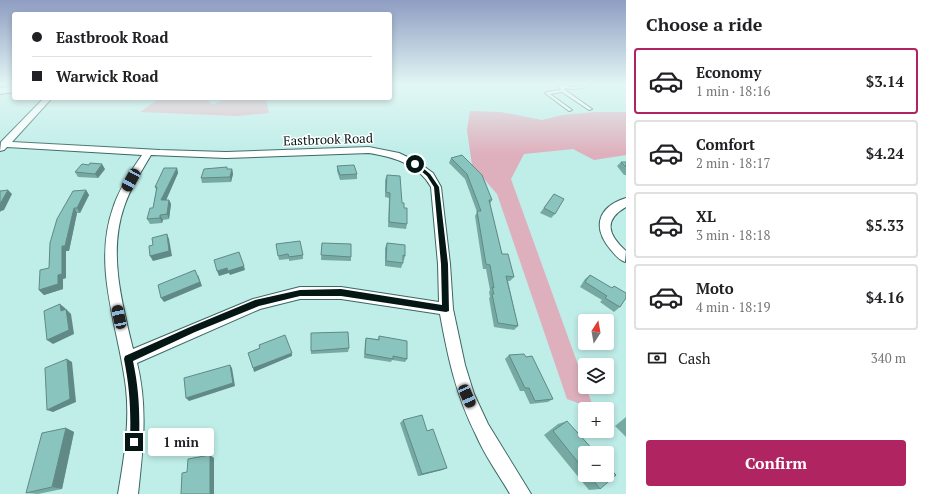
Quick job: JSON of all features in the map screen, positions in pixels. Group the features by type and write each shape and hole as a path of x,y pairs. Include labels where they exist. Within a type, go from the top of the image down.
{"street":[{"path":"2,147 40,107"},
{"name":"Eastbrook Road","path":"2,147 267,154 369,150 385,152 407,159 425,171 436,187 444,264 446,308 457,365 467,396 489,442 520,494"},
{"path":"128,494 134,453 136,419 134,388 113,288 111,247 118,208 125,192 149,152"},
{"path":"625,257 608,241 604,230 605,221 612,210 626,202"},
{"path":"128,359 258,303 300,293 341,293 446,308"}],"lane":[{"path":"566,107 570,110"}],"shaded area":[{"path":"147,107 268,107 269,113 237,116 140,112"},
{"path":"470,111 501,112 542,120 562,115 596,112 626,112 626,155 594,160 573,149 524,154 511,179 578,365 578,394 589,394 591,402 578,403 567,399 497,194 472,165 467,130"}],"building":[{"path":"462,155 482,175 492,200 489,200 502,254 508,254 514,277 506,276 518,326 498,323 492,294 494,294 492,287 494,288 490,265 486,264 477,211 481,211 467,174 451,158"},
{"path":"621,162 626,162 626,167"},
{"path":"90,163 102,164 95,174 75,172 82,164 89,165"},
{"path":"354,165 357,174 340,175 337,166"},
{"path":"227,167 227,169 232,169 230,177 201,178 204,169"},
{"path":"164,168 177,168 161,200 169,200 167,214 160,215 160,218 147,219 150,208 153,208 157,187 155,187"},
{"path":"387,175 400,176 402,203 404,203 404,208 407,208 407,224 389,222 390,193 386,192"},
{"path":"8,190 0,204 0,191"},
{"path":"86,190 77,208 74,208 65,246 62,246 62,274 58,275 58,284 39,290 40,270 49,268 50,243 57,219 73,191"},
{"path":"554,194 564,199 555,214 544,208"},
{"path":"167,234 169,251 150,256 149,246 153,245 152,238"},
{"path":"300,241 303,255 289,257 288,254 278,256 276,244"},
{"path":"322,243 351,244 351,257 321,255"},
{"path":"387,243 405,245 405,256 403,255 403,263 386,261"},
{"path":"239,252 244,266 228,271 227,268 217,271 214,260"},
{"path":"195,270 200,282 161,298 158,285"},
{"path":"590,275 612,288 614,286 626,293 626,298 620,307 605,298 607,296 585,282"},
{"path":"60,304 61,311 66,309 69,330 47,340 44,311"},
{"path":"348,332 349,348 311,351 311,333"},
{"path":"285,335 292,353 253,368 248,353 260,348 259,345"},
{"path":"379,336 407,341 407,359 393,356 393,359 365,354 366,338 379,340"},
{"path":"524,354 526,357 532,356 553,399 535,401 529,388 525,388 509,355"},
{"path":"67,359 70,399 47,410 45,368"},
{"path":"230,365 233,383 186,398 184,378"},
{"path":"422,415 427,431 433,429 447,468 422,474 403,420"},
{"path":"567,421 578,433 578,438 582,438 590,446 578,446 578,462 553,431"},
{"path":"66,428 52,487 26,493 42,433"},
{"path":"210,455 210,494 181,494 182,473 187,472 188,459"},
{"path":"594,482 608,482 600,489"}],"route":[{"path":"134,442 136,419 134,388 128,359 193,330 258,303 300,293 341,293 446,308 444,264 436,187 428,175 415,164"}]}
